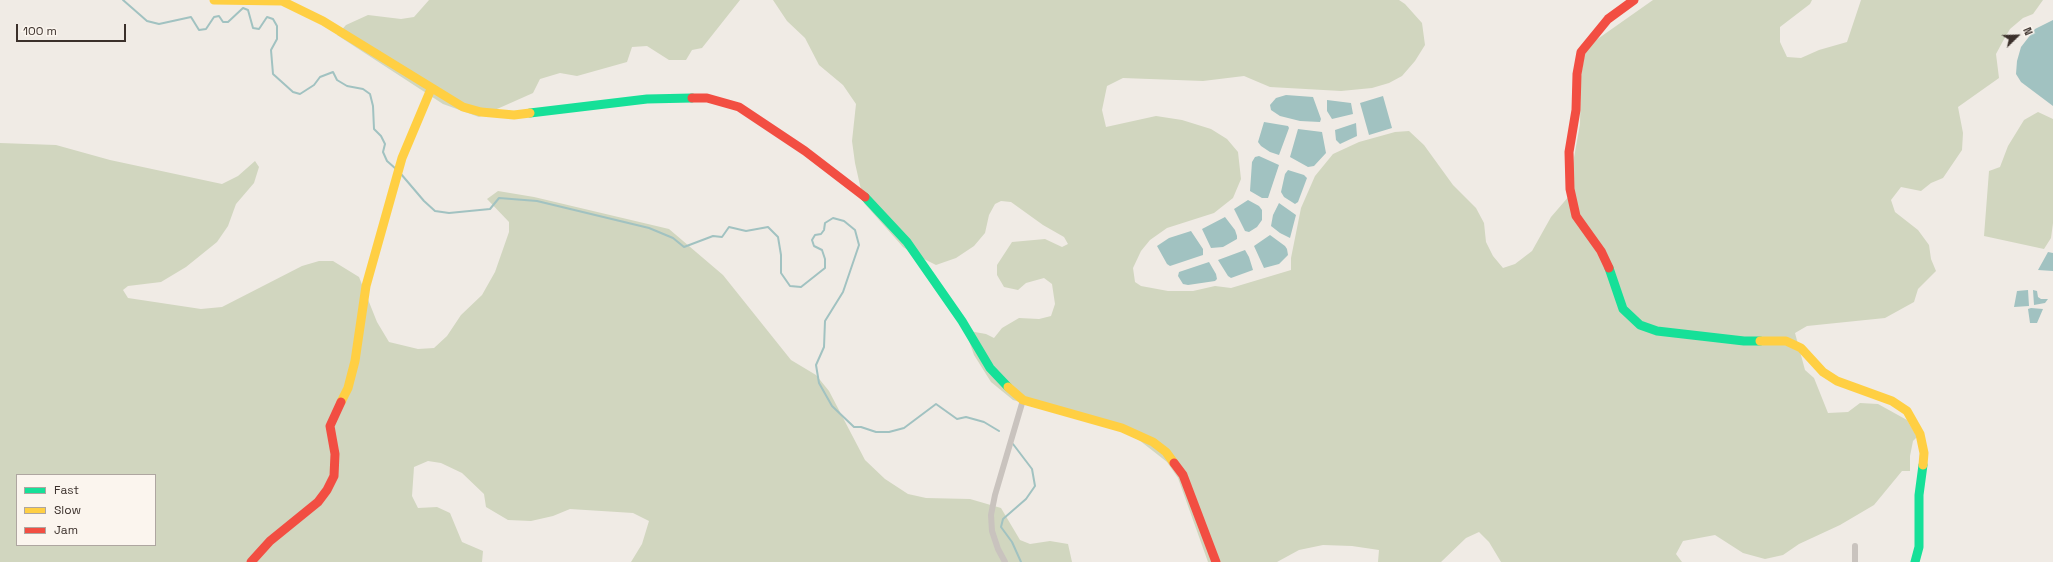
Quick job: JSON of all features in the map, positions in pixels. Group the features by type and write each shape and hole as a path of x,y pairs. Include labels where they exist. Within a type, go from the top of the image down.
{"street":[{"path":"214,0 282,0 323,21 432,89 464,107 481,112 503,115 647,99 707,98 739,107 817,159 865,197 907,242 958,315 997,376 1009,389 1023,400 1122,428 1153,442 1166,452 1183,475 1216,562"},
{"path":"1634,0 1608,19 1581,52 1577,74 1576,110 1569,152 1570,189 1576,216 1602,251 1608,264 1623,309 1640,325 1657,331 1716,338 1750,341 1786,341 1801,348 1823,372 1837,381 1892,401 1907,411 1920,434 1924,453 1919,495 1919,547 1915,562"},
{"path":"251,562 270,541 318,502 327,490 334,476 335,454 330,426 348,388 353,368 366,286 397,174 402,158 432,89"},
{"path":"1005,562 998,549 992,531 991,515 995,495 1023,400"},
{"path":"1855,546 1855,562"}],"green space":[{"path":"429,0 740,0 702,48 692,50 686,60 669,60 647,46 632,47 627,62 577,76 560,73 540,79 533,93 479,117 443,104 337,35 346,25 368,15 401,19 414,17"},
{"path":"773,0 1399,0 1405,4 1422,23 1425,45 1415,61 1402,76 1389,83 1372,88 1341,91 1270,87 1244,76 1203,81 1123,78 1107,86 1102,110 1106,127 1156,116 1182,120 1211,129 1227,139 1238,152 1241,179 1233,198 1214,213 1167,228 1150,240 1141,251 1133,268 1135,282 1141,286 1168,291 1193,291 1215,286 1231,288 1291,270 1291,258 1301,208 1315,176 1333,154 1359,142 1395,132 1409,131 1424,145 1453,185 1476,208 1484,223 1486,242 1493,256 1503,268 1515,264 1532,251 1551,217 1570,195 1570,180 1580,124 1581,76 1585,52 1589,45 1653,0 1812,0 1810,4 1780,27 1780,42 1787,57 1801,58 1819,50 1847,42 1861,0 2043,0 2033,14 2023,18 2010,29 2003,41 1996,54 1999,78 1958,107 1963,133 1962,150 1943,178 1931,183 1921,191 1901,187 1891,200 1895,212 1918,230 1929,245 1931,259 1936,271 1918,289 1914,302 1885,318 1807,326 1795,333 1805,370 1814,378 1828,413 1848,412 1860,403 1878,404 1907,420 1917,437 1913,441 1910,456 1910,471 1902,471 1874,505 1840,525 1799,544 1783,555 1765,559 1743,553 1715,535 1683,541 1676,554 1682,562 1501,562 1489,542 1479,532 1466,538 1441,562 1378,562 1379,550 1352,546 1323,545 1299,550 1277,562 1208,562 1178,478 1167,462 1139,440 1122,431 1013,400 991,382 974,355 967,335 969,331 986,334 994,338 1002,328 1019,318 1039,319 1051,316 1055,304 1052,284 1044,278 1026,283 1018,290 1004,287 997,275 997,265 1012,242 1045,239 1062,247 1068,244 1064,237 1043,225 1011,202 1001,201 995,204 989,215 985,233 974,246 956,258 936,265 903,247 864,203 855,163 852,141 856,104 843,85 819,65 805,38 787,21"},
{"path":"2038,112 2053,119 2053,223 2051,238 2044,249 1984,236 1989,171 2000,167 2008,146 2024,120"},
{"path":"0,143 56,145 110,160 222,184 238,176 255,161 259,167 254,183 236,204 228,226 217,242 186,267 161,282 128,286 123,290 128,298 201,309 222,307 302,266 319,261 333,261 359,277 377,322 389,342 418,349 434,348 447,336 461,315 482,295 495,272 509,232 509,222 487,199 498,191 534,197 669,229 723,275 791,360 816,375 829,391 865,460 885,479 908,494 926,498 970,499 1001,508 1020,540 1030,544 1050,541 1068,544 1072,562 631,562 642,544 649,521 633,513 570,509 553,516 531,521 508,520 486,507 484,494 462,473 441,463 428,461 414,467 412,496 418,508 437,507 450,513 462,542 483,551 482,562 0,562"}],"water":[{"path":"2053,20 2053,106 2021,82 2016,74 2017,61 2021,47 2035,29"},
{"path":"1286,95 1313,97 1321,119 1320,122 1300,121 1280,116 1271,110 1270,105 1276,98"},
{"path":"1383,96 1392,128 1369,135 1360,103"},
{"path":"1327,100 1351,103 1353,114 1332,119 1327,111"},
{"path":"1264,122 1288,126 1289,128 1279,155 1270,152 1258,142"},
{"path":"1356,123 1357,136 1340,144 1336,140 1335,130"},
{"path":"1298,129 1322,132 1326,153 1314,166 1308,167 1290,157"},
{"path":"1259,156 1279,165 1268,198 1262,198 1250,191 1252,162 1255,157"},
{"path":"1288,170 1304,175 1307,178 1298,202 1295,204 1284,197 1281,192 1285,174"},
{"path":"1248,200 1259,206 1262,210 1262,220 1257,227 1249,232 1245,231 1234,209"},
{"path":"1279,203 1296,215 1290,238 1271,226 1273,215"},
{"path":"1225,217 1235,230 1237,239 1223,247 1211,248 1202,229"},
{"path":"1191,231 1203,249 1203,255 1170,266 1167,264 1157,246 1169,238"},
{"path":"1270,235 1285,246 1288,255 1279,264 1264,268 1254,246"},
{"path":"1245,250 1253,270 1231,278 1228,276 1218,260"},
{"path":"2048,252 2053,253 2053,271 2038,270"},
{"path":"1209,262 1216,274 1217,279 1215,281 1188,285 1183,284 1178,276 1179,272"},
{"path":"2028,290 2029,306 2014,307 2017,291"},
{"path":"2033,290 2037,291 2038,297 2041,299 2048,299 2045,303 2034,305"},
{"path":"2028,309 2043,309 2037,323 2030,323"}],"waterway":[{"path":"123,0 147,21 159,24 191,17 199,30 206,29 214,17 219,16 223,22 228,22 243,8 248,10 253,28 259,29 267,17 273,19 277,26 277,39 271,50 273,74 293,92 300,94 314,85 320,77 333,72 337,80 347,86 363,89 370,94 373,106 374,129 381,136 385,144 383,152 387,161 396,169"},
{"path":"401,174 424,201 435,211 449,213 490,209 499,198 537,201 649,228 673,238 684,247 713,236 722,237 729,227 746,231 768,227 778,237 781,255 781,273 790,286 801,287 825,268 825,259 822,250 814,246 812,240 815,235 821,234 824,230 825,223 833,218 844,221 855,230 859,245 843,292 825,321 824,347 816,365 819,383 832,406 854,427 861,427 876,432 889,432 904,428 936,404 957,419 966,417 984,422 999,431"},
{"path":"1013,444 1032,469 1035,486 1026,499 1003,519 1001,527 1012,542 1021,562"}],"traffic: fast":[{"path":"530,113 647,99 692,98"},
{"path":"865,197 907,242 962,321 990,368 1008,387"},
{"path":"1609,268 1623,309 1640,325 1657,331 1744,341 1760,341"},
{"path":"1915,562 1919,547 1919,495 1923,465"}],"traffic: slow":[{"path":"214,0 282,1 323,21 463,107 481,112 514,115 530,113"},
{"path":"341,402 348,388 355,361 366,286 402,158 431,89"},
{"path":"1760,341 1786,341 1801,348 1823,372 1837,381 1892,401 1907,411 1920,434 1924,453 1923,465"},
{"path":"1008,387 1023,400 1122,428 1153,442 1166,452 1174,463"}],"traffic: jam":[{"path":"1609,268 1601,251 1576,216 1570,189 1569,152 1576,110 1577,74 1581,52 1608,19 1634,0"},
{"path":"692,98 707,98 739,107 805,151 865,197"},
{"path":"251,562 270,541 318,502 327,490 334,476 335,454 330,426 341,402"},
{"path":"1174,463 1183,475 1216,562"}]}
